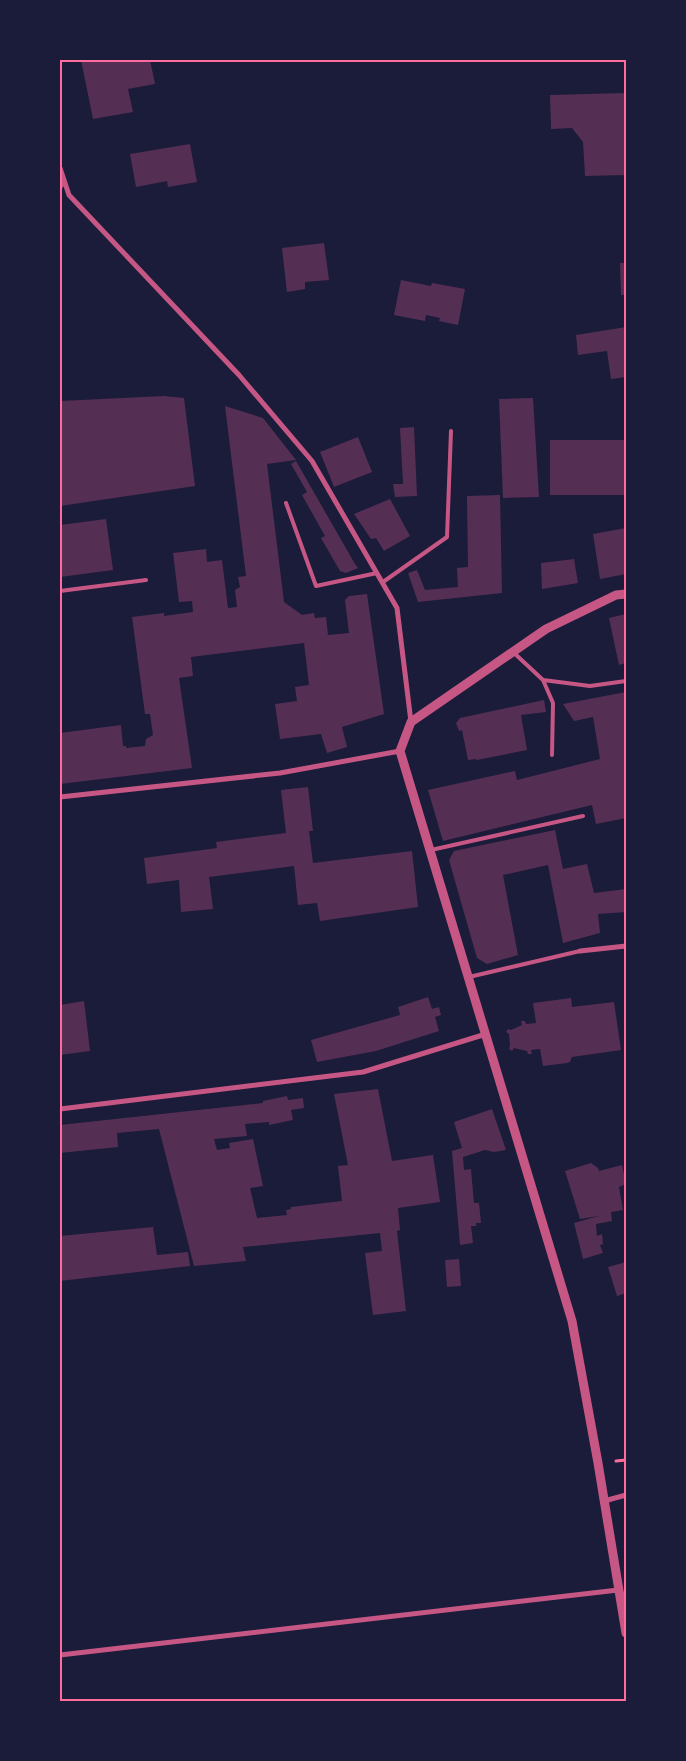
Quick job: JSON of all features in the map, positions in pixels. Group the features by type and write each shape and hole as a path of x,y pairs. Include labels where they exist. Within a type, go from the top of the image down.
{"street":[{"path":"60,168 69,195 239,375 312,461 398,608 411,722 400,751 572,1321 626,1633"},
{"path":"411,722 546,629 616,595 626,594"},
{"path":"60,797 280,773 400,751"},
{"path":"580,952 626,946"},
{"path":"60,1108 363,1072 486,1034"},
{"path":"604,1501 626,1495"},
{"path":"60,1655 618,1590"}],"lane":[{"path":"60,188 64,182"},
{"path":"383,582 447,538 451,431"},
{"path":"286,503 316,586 377,573"},
{"path":"60,591 146,580"},
{"path":"513,652 543,680 553,703 552,755"},
{"path":"543,680 590,686 626,681"},
{"path":"431,850 583,816"},
{"path":"469,977 580,952"}],"building":[{"path":"81,60 150,60 155,84 128,89 133,112 93,119"},
{"path":"626,93 626,175 585,176 583,142 572,128 551,129 550,95"},
{"path":"190,144 197,182 168,187 167,181 136,187 130,154"},
{"path":"324,243 329,280 305,282 305,289 287,292 282,248"},
{"path":"620,263 626,263 626,295 621,295"},
{"path":"401,280 431,286 432,283 465,289 458,325 439,321 440,318 426,315 425,321 394,315"},
{"path":"626,327 626,377 611,379 607,351 578,355 576,335"},
{"path":"164,396 184,398 195,486 60,506 60,401"},
{"path":"533,398 539,497 503,498 499,399"},
{"path":"225,406 263,418 296,460 267,464 284,602 302,615 314,613 315,618 326,617 328,635 349,633 345,600 349,596 367,594 384,714 342,727 347,747 327,753 321,734 280,739 275,704 297,701 295,687 309,685 304,643 191,657 193,676 179,678 192,768 60,784 60,733 121,725 123,746 126,746 126,748 145,746 146,739 153,735 150,714 145,714 132,617 164,613 164,616 193,612 192,601 179,602 173,553 206,549 207,562 222,560 228,608 237,607 235,590 240,587 238,577 246,576"},
{"path":"414,427 417,496 395,497 393,484 403,484 400,428"},
{"path":"358,437 372,472 334,487 320,452"},
{"path":"550,440 626,440 626,495 550,495"},
{"path":"296,461 358,568 346,573 340,571 321,538 325,536 302,495 307,492 291,464"},
{"path":"500,495 502,593 418,602 408,573 417,570 425,590 458,587 457,568 468,567 467,496"},
{"path":"390,499 410,536 384,551 376,538 371,539 354,514"},
{"path":"106,519 113,570 60,577 60,525"},
{"path":"626,528 626,574 600,579 593,534"},
{"path":"574,559 578,583 542,589 541,563"},
{"path":"626,614 626,663 619,665 609,618"},
{"path":"626,692 626,818 596,824 592,805 443,841 428,790 515,771 517,780 600,759 593,717 574,721 563,704"},
{"path":"544,700 546,712 521,715 527,750 477,760 468,760 462,730 459,731 456,723 460,718"},
{"path":"308,787 313,831 309,831 313,863 412,851 418,907 320,921 317,903 298,905 294,866 209,877 213,909 181,912 179,880 147,884 144,858 217,848 216,842 286,833 281,790"},
{"path":"555,830 563,869 587,864 594,893 626,889 626,912 598,914 600,933 563,943 548,865 503,875 518,955 487,964 477,958 449,860 454,851"},
{"path":"428,997 432,1009 439,1007 441,1015 435,1017 439,1031 376,1051 317,1062 311,1040 400,1015 398,1007"},
{"path":"571,998 572,1007 614,1002 621,1050 572,1057 570,1062 567,1063 543,1066 540,1049 531,1050 532,1054 528,1054 527,1051 514,1048 512,1051 509,1049 509,1034 506,1032 508,1029 511,1030 522,1025 521,1021 525,1021 526,1024 536,1023 533,1003"},
{"path":"84,1001 90,1051 60,1055 60,1005"},
{"path":"378,1089 392,1161 433,1155 440,1202 398,1208 400,1230 397,1231 406,1311 373,1315 365,1253 382,1251 380,1233 243,1247 246,1261 194,1266 159,1129 117,1133 118,1147 60,1153 60,1125 263,1103 263,1101 287,1096 288,1100 303,1098 304,1108 291,1110 293,1120 269,1125 269,1122 245,1124 247,1136 214,1139 217,1150 230,1148 229,1143 253,1139 263,1186 250,1188 257,1218 287,1215 286,1210 291,1209 291,1207 342,1201 338,1166 348,1165 334,1094"},
{"path":"492,1109 506,1150 494,1152 485,1150 463,1157 464,1170 471,1169 474,1203 479,1203 481,1223 471,1226 473,1243 460,1245 452,1151 462,1148 454,1122"},
{"path":"591,1163 599,1171 622,1165 626,1184 619,1187 623,1210 611,1212 612,1221 596,1224 597,1236 602,1234 603,1244 600,1245 603,1253 583,1259 574,1223 599,1216 580,1219 565,1171"},
{"path":"153,1227 157,1255 188,1252 190,1266 60,1281 60,1236"},
{"path":"459,1259 461,1286 447,1287 445,1260"},
{"path":"626,1262 626,1293 617,1296 608,1267"}]}
